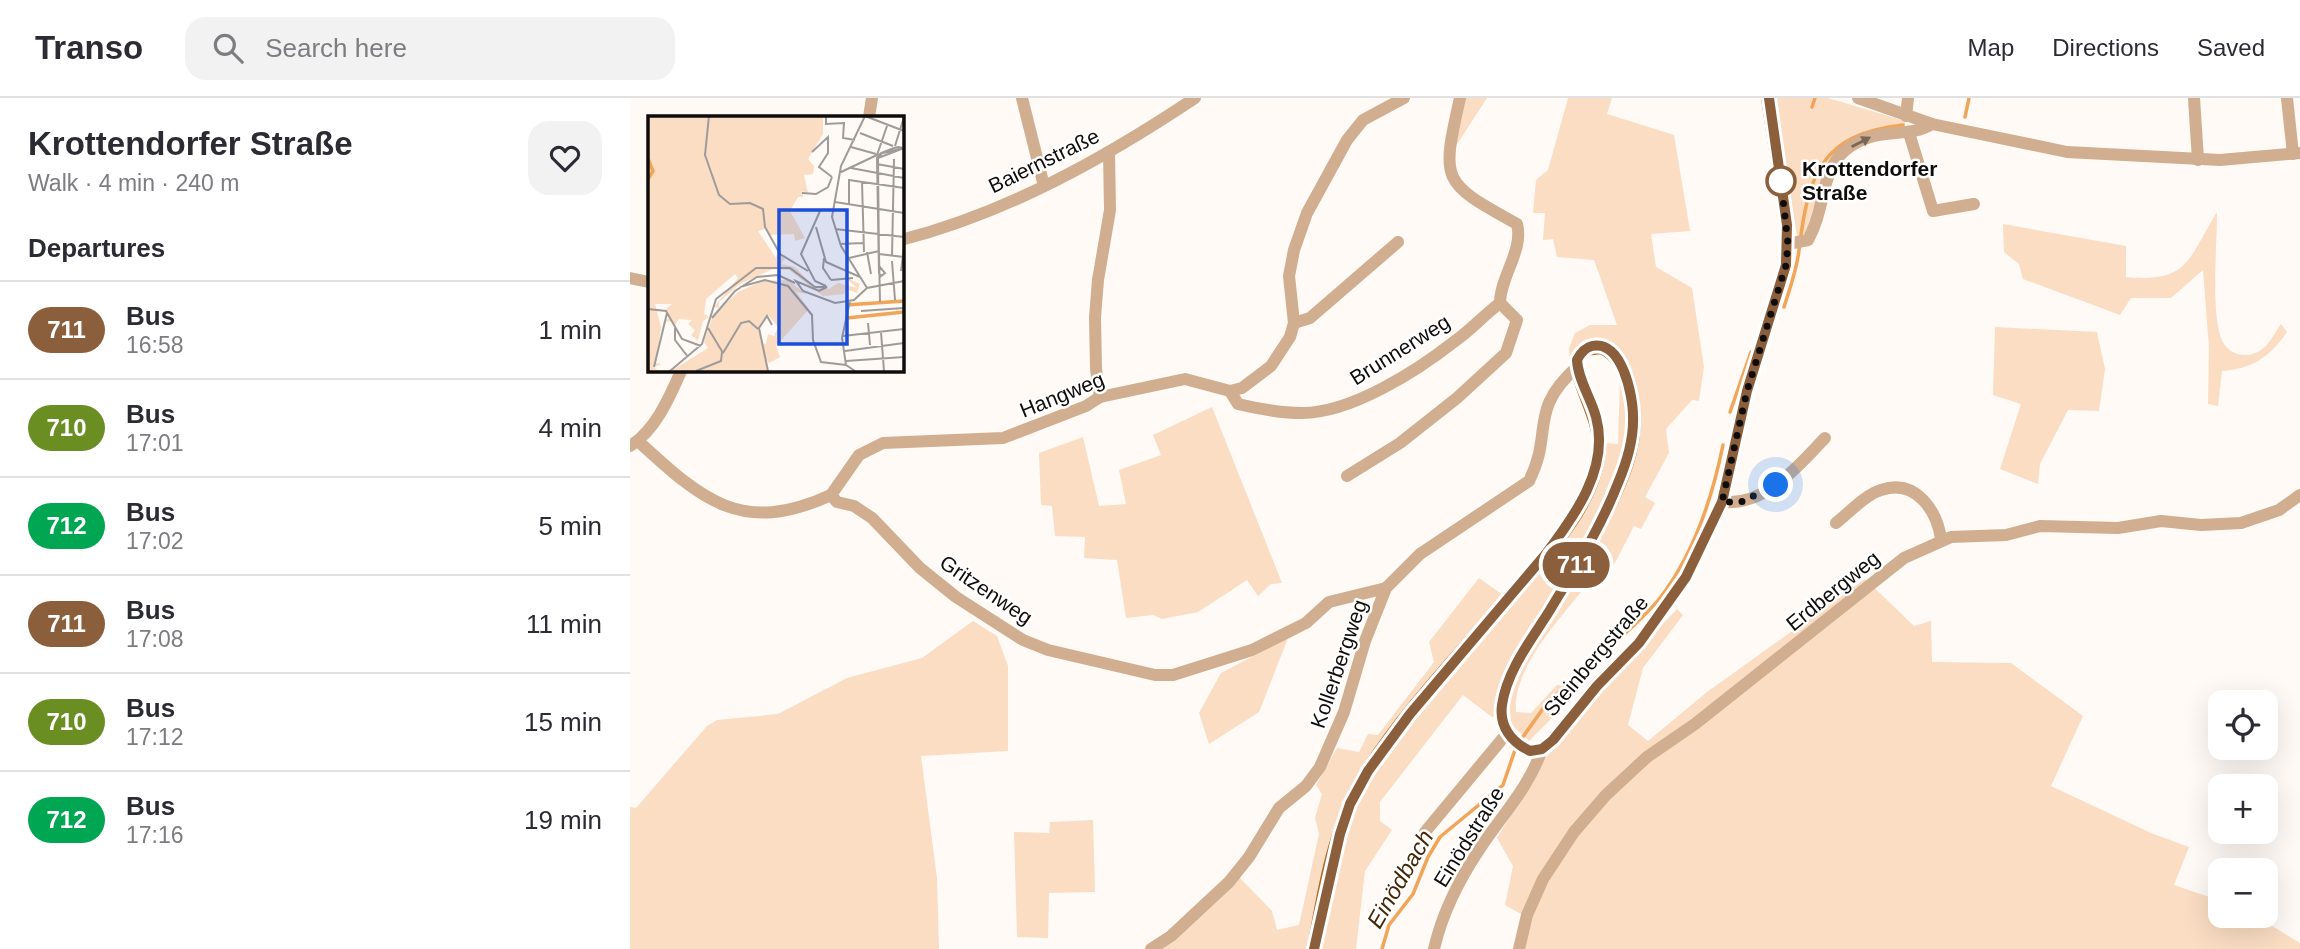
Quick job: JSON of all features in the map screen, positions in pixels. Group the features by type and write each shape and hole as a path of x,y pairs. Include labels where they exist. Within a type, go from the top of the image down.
{"main road":[{"name":"Steinbergstraße","path":"1536,750 1639,643 1686,577 1722,502 1747,391 1799,242 1769,98"},
{"path":"1314,949 1340,834 1350,804 1368,771 1410,714 1558,538 1593,477 1599,437 1596,419 1577,366 1580,354 1591,346 1605,348 1619,361 1630,388 1631,447 1611,498 1566,584 1506,685 1502,715 1510,736 1536,750"}],"street":[{"path":"869,116 872,98"},
{"path":"1022,98 1044,186"},
{"name":"Baiernstraße","path":"903,240 933,232 1044,186 1109,152 1195,98"},
{"path":"1230,391 1242,388 1271,366 1283,351 1294,323 1289,276 1296,242 1307,213 1352,130 1363,120 1404,98"},
{"path":"1347,476 1400,443 1457,398 1506,353 1517,320 1500,303 1500,289 1520,236 1517,224 1470,198 1450,174 1449,144 1460,98"},
{"path":"1858,98 1932,124 2067,152 2198,160 2296,153 2287,98"},
{"path":"1906,116 1909,98"},
{"path":"2194,98 2198,160"},
{"path":"1799,242 1836,158 1865,139 1909,133 1932,124"},
{"path":"1909,133 1933,211 1974,204"},
{"path":"1100,397 1096,369 1095,317 1098,280 1110,209 1109,152"},
{"path":"1294,323 1310,318 1398,242"},
{"path":"630,278 648,282"},
{"name":"Brunnerweg","path":"1230,391 1238,404 1263,410 1303,413 1350,404 1411,371 1456,341 1500,303"},
{"name":"Kollerbergweg","path":"1151,949 1171,936 1229,881 1249,857 1279,808 1306,786 1320,767 1344,712 1365,641 1386,587 1420,554 1529,481 1535,469 1549,398 1577,366"},
{"path":"681,371 665,406 634,444 679,481 704,497 738,510 787,510 831,495"},
{"name":"Hangweg","path":"831,495 852,463 871,447 906,440 1003,438 1086,406 1100,397 1185,379 1230,391"},
{"path":"1722,502 1741,502 1764,493 1788,477 1825,439"},
{"path":"1836,523 1873,494 1892,488 1920,496 1931,507 1939,524 1941,540"},
{"name":"Gritzenweg","path":"831,495 837,502 872,517 920,568 956,597 1023,640 1048,650 1155,675 1173,676 1252,650 1306,623 1329,602 1386,587"},
{"name":"Erdbergweg","path":"1519,949 1527,915 1549,869 1574,832 1621,781 1904,558 1941,540 2006,535 2040,526 2118,528 2161,521 2201,525 2241,523 2279,510 2300,495"},
{"path":"1425,832 1510,736"},
{"name":"Einödstraße","path":"1434,949 1455,890 1479,850 1516,801 1536,750"}],"shaded area":[{"path":"1462,98 1487,98 1452,152"},
{"path":"1568,98 1612,98 1607,114 1674,135 1690,231 1651,234 1656,267 1692,288 1704,367 1699,401 1692,400 1666,429 1669,453 1645,497 1655,503 1641,529 1634,526 1605,582 1593,577 1531,658 1517,694 1516,712 1531,713 1557,685 1565,686 1577,675 1582,682 1569,701 1529,741 1511,724 1509,699 1515,680 1637,440 1622,354 1611,343 1591,339 1581,343 1574,352 1570,365 1569,348 1575,333 1590,325 1617,325 1594,260 1557,257 1553,239 1543,240 1545,213 1533,213 1536,180 1548,170"},
{"path":"1776,98 1828,98 1905,121 1905,129 1883,131 1828,163 1805,234 1797,237"},
{"path":"2217,212 2216,311 2224,344 2233,352 2250,355 2264,348 2281,324 2287,332 2267,355 2259,360 2242,368 2222,371 2218,406 2208,404 2209,348 2203,270 2171,298 2131,298 2120,315 2023,279 2019,264 2004,252 2003,224 2126,246 2126,277 2163,276 2175,271 2192,255"},
{"path":"1995,327 2097,332 2105,369 2099,411 2068,410 2040,464 2038,484 2000,469 2021,404 1993,395"},
{"path":"1620,380 1627,420 1620,463 1602,505 1496,715 1492,717 1463,695 1380,802 1380,821 1392,830 1365,871 1356,949 1320,949 1350,825 1359,801 1375,773 1426,704 1484,636 1602,464 1607,443 1618,444"},
{"path":"1212,407 1282,583 1271,584 1258,596 1247,580 1198,612 1162,619 1153,615 1126,618 1117,560 1084,558 1085,537 1055,536 1052,506 1041,505 1039,453 1083,437 1099,506 1126,504 1119,470 1161,455 1153,435"},
{"path":"1479,578 1504,596 1358,776 1308,949 1158,949 1239,877 1272,911 1277,930 1299,925 1319,834 1315,818 1322,794 1316,785 1337,748 1359,752 1368,734 1378,735 1434,662 1429,642"},
{"path":"1865,579 1914,626 1931,621 1932,662 2011,663 2083,716 2051,786 2151,833 2189,847 2174,885 2208,897 2208,928 2275,928 2300,943 2300,949 1524,949 1530,919 1505,905 1513,866 1497,838 1546,757 1601,689 1677,609 1683,615 1643,668 1628,725 1648,741 1707,692"},
{"path":"973,621 997,636 1008,666 1008,751 921,756 937,878 939,949 630,949 630,807 636,808 707,726 717,720 778,714 847,678 922,658"},
{"path":"1288,638 1259,712 1209,744 1199,713 1221,673"},
{"path":"1093,820 1095,892 1049,893 1048,938 1017,937 1014,832 1049,833 1050,822"}],"waterway":[{"name":"Einödbach","path":"1812,107 1815,98"},
{"name":"Einödbach","path":"1965,117 1969,98"},
{"name":"Einödbach","path":"1784,307 1797,264 1807,201 1823,163 1836,149 1853,138 1875,130 1903,125"},
{"name":"Einödbach","path":"1730,412 1751,352"},
{"name":"Einödbach","path":"1618,640 1655,604 1683,563 1707,506 1723,445"},
{"name":"Einödbach","path":"1520,741 1547,703 1615,644"},
{"name":"Einödbach","path":"1382,949 1389,925 1413,894 1428,857 1440,837 1503,785 1516,747"}],"bus line":[{"name":"711","path":"1314,949 1340,834 1350,804 1368,771 1410,714 1565,529 1593,477 1599,437 1577,360 1580,354 1591,346 1601,346 1609,350 1619,361 1625,374 1630,388 1633,415 1631,447 1617,486 1566,584 1506,685 1502,715 1512,740 1530,751 1542,749 1553,740 1597,686 1639,643 1686,577 1704,545 1722,502 1747,391 1786,265 1787,225 1769,98"}],"place":[{"name":"Krottendorfer Straße","path":"1781,181"}],"route":[{"path":"1776,485 1741,502 1722,502 1747,391 1786,265 1787,225 1781,181"}]}
